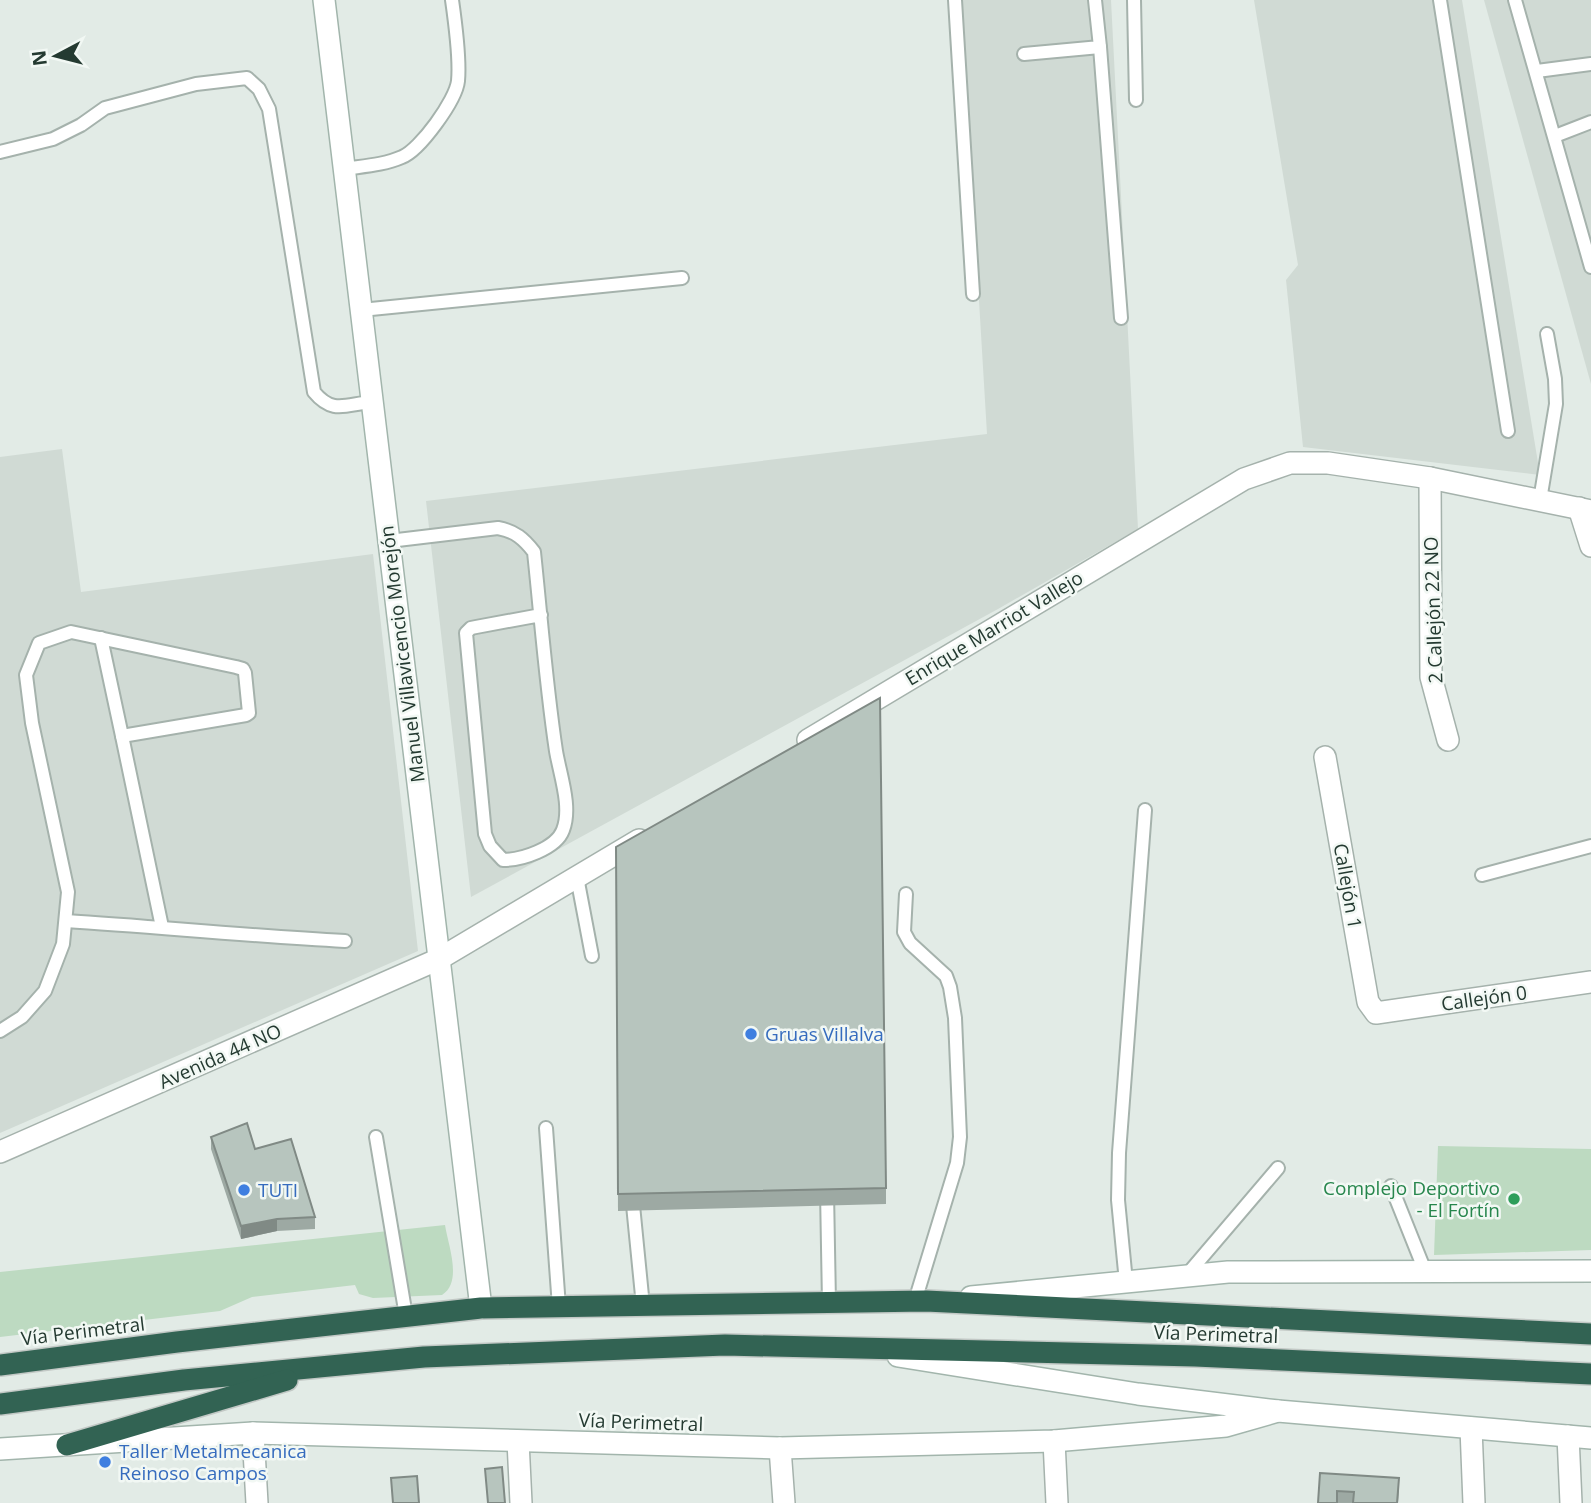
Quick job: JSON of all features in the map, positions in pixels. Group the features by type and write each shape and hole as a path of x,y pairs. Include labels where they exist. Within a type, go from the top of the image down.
{"highway":[{"name":"Vía Perimetral","path":"0,1365 481,1308 920,1301 1591,1334"},
{"name":"Vía Perimetral","path":"0,1404 184,1380 485,1353 725,1345 1195,1356 1591,1374"},
{"path":"67,1445 330,1367"}],"street":[{"name":"Manuel Villavicencio Morejón","path":"324,0 481,1308"},
{"name":"Enrique Marriot Vallejo","path":"791,749 1244,479 1290,463 1328,463 1430,478 1585,509"},
{"name":"2 Callejón 22 NO","path":"1430,478 1432,677 1448,740"},
{"path":"1585,509 1591,546"},
{"name":"Callejón 1","path":"1325,757 1368,1002 1376,1013"},
{"path":"439,959 660,827"},
{"name":"Avenida 44 NO","path":"0,1152 439,959"},
{"name":"Callejón 0","path":"1376,1013 1591,982"},
{"name":"Vía Perimetral","path":"920,1301 1228,1272 1591,1271"},
{"name":"Vía Perimetral","path":"839,1346 1138,1394 1278,1411 1591,1438"},
{"name":"Vía Perimetral","path":"0,1450 253,1433 780,1448 1054,1441 1226,1426 1278,1411"},
{"path":"1471,1428 1474,1503"},
{"path":"253,1433 257,1503"},
{"path":"1568,1436 1571,1503"},
{"path":"518,1441 522,1503"},
{"path":"1054,1441 1057,1503"},
{"path":"780,1448 784,1503"}],"lane":[{"path":"344,169 382,164 405,157 427,135 452,103 458,81 452,0"},
{"path":"955,0 973,294"},
{"path":"1095,0 1121,318"},
{"path":"1134,0 1136,100"},
{"path":"1440,0 1508,431"},
{"path":"1515,0 1591,267"},
{"path":"1024,54 1100,47"},
{"path":"1537,71 1591,64"},
{"path":"0,152 53,139 81,125 105,108 196,84 247,78 259,89 269,109 314,392 323,403 332,407 372,402"},
{"path":"1555,136 1591,122"},
{"path":"361,310 682,278"},
{"path":"1540,500 1556,404 1555,379 1547,334"},
{"path":"389,541 498,528 511,530 534,552 566,819 562,834 551,843 531,856 503,860 490,846 485,834 466,634 476,626 541,615"},
{"path":"0,1031 22,1017 45,991 63,944 66,921 68,892 32,723 26,675 39,643 71,632 243,669 249,713 122,736"},
{"path":"102,638 162,927"},
{"path":"1126,1282 1118,1200 1119,1153 1145,810"},
{"path":"1482,875 1591,846"},
{"path":"577,877 592,956"},
{"path":"906,894 904,932 910,943 946,976 950,987 955,1018 960,1137 957,1163 920,1301"},
{"path":"66,921 345,941"},
{"path":"546,1128 559,1307"},
{"path":"376,1136 407,1316"},
{"path":"1186,1276 1278,1168"},
{"path":"827,1181 829,1303"},
{"path":"632,1184 643,1306"},
{"path":"1391,1186 1425,1271"}],"shaded area":[{"path":"961,0 1111,0 1138,529 998,609 471,897 426,501 987,434"},
{"path":"1254,0 1462,0 1540,475 1303,447 1286,280 1298,265"},
{"path":"1484,0 1591,0 1591,384"},
{"path":"62,449 81,592 373,554 418,951 0,1133 0,457"}],"green space":[{"name":"Complejo Deportivo - El Fortín","path":"1438,1146 1591,1149 1591,1250 1434,1255"},
{"path":"445,1225 453,1272 452,1281 442,1295 373,1298 359,1294 355,1285 252,1297 220,1311 0,1337 0,1272"}],"building":[{"name":"Gruas Villalva","path":"880,698 886,1188 618,1194 616,847"},
{"path":"247,1123 255,1149 291,1139 315,1217 277,1219 241,1226 211,1137"},
{"path":"502,1467 505,1503 488,1503 485,1469"},
{"path":"1320,1473 1399,1478 1397,1503 1353,1503 1354,1492 1337,1491 1337,1503 1318,1503"},
{"path":"417,1476 419,1503 393,1503 391,1478"}],"place":[{"name":"Gruas Villalva","path":"751,1034"},
{"name":"TUTI","path":"244,1190"},
{"name":"Complejo Deportivo - El Fortín","path":"1514,1199"},
{"name":"Taller Metalmecanica Reinoso Campos","path":"105,1462"}]}
